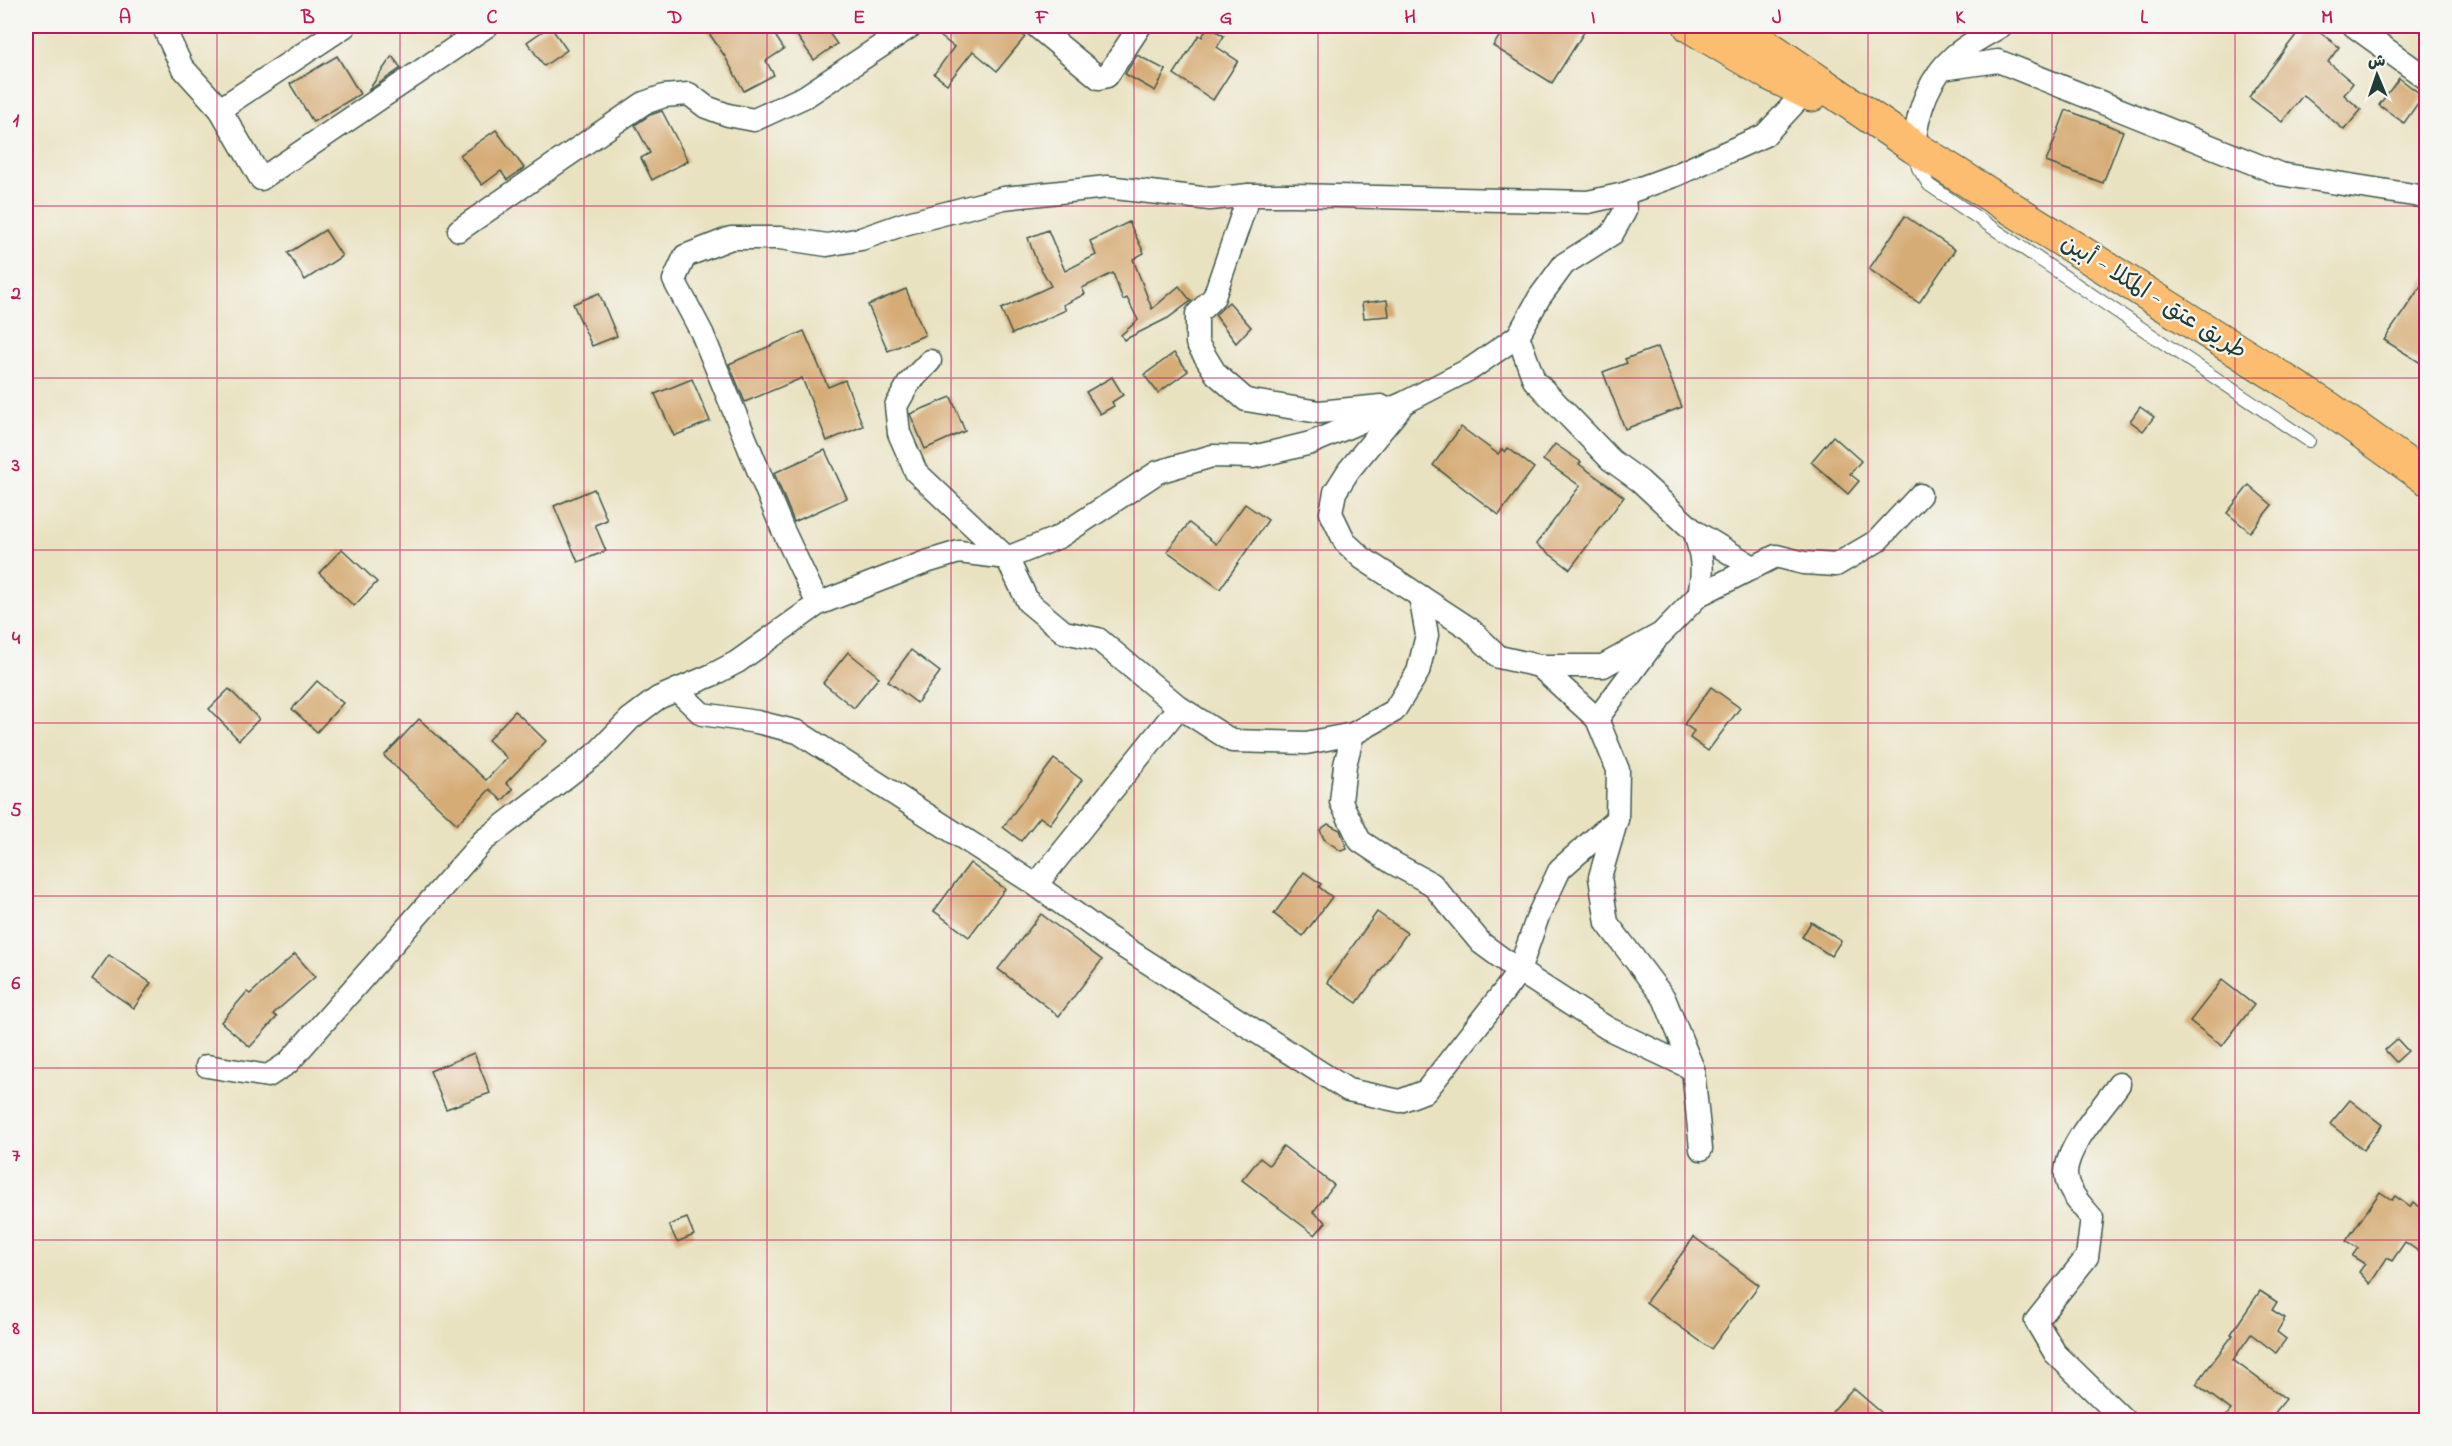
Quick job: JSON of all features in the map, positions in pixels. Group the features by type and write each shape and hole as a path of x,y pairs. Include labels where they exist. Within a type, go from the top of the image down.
{"main road":[{"name":"طريق عتق - المكلا - أبين","path":"1690,26 1739,57 1805,92 1877,122"},
{"name":"طريق عتق - المكلا - أبين","path":"1738,26 1914,147 2327,407 2427,478"}],"street":[{"path":"163,26 182,67 220,109 261,179 487,26"},
{"path":"220,109 345,26"},
{"path":"459,230 644,103 664,96 689,94 706,107 728,115 754,120 806,96 911,26"},
{"path":"1036,26 1099,78 1107,76 1140,26"},
{"path":"1914,147 1918,116 1942,69 1955,56 2001,26"},
{"path":"2354,26 2427,78"},
{"path":"1942,69 1998,61 2280,174 2427,197"},
{"path":"818,604 782,528 702,333 674,280 685,256 731,238 780,238 827,245 861,239 904,224 1004,198 1107,186 1210,199 1249,195 1588,202 1624,194 1676,175 1764,135 1805,92"},
{"path":"207,1066 268,1076 288,1063 483,841 597,753 630,719 658,698 737,662 818,604 926,562 959,552 1007,558 1059,537 1158,472 1212,456 1253,457 1311,443 1404,403 1472,368 1518,336 1539,298 1564,264 1612,234 1625,210 1624,194"},
{"path":"1249,195 1214,297 1197,314 1197,343 1216,374 1246,400 1319,412 1404,403"},
{"path":"1518,336 1534,380 1611,460 1640,481 1694,531 1754,567"},
{"path":"930,361 909,383 896,406 899,433 916,472 1007,558 1028,602 1065,632 1098,639 1179,706 1232,741 1306,743 1353,734 1394,711 1418,672 1427,635 1420,596"},
{"path":"1404,403 1349,470 1335,492 1331,513 1345,542 1362,558 1470,629 1498,657 1539,666 1603,666 1660,634"},
{"path":"1597,719 1660,634 1699,595 1776,556 1804,563 1836,565 1877,541 1920,495"},
{"path":"1694,531 1702,553 1704,573 1699,595"},
{"path":"1539,666 1597,719 1618,770 1617,819 1600,877 1607,923 1664,998 1693,1069 1701,1149"},
{"path":"677,690 702,714 757,722 798,732 1036,885 1108,937 1348,1089 1400,1101 1426,1091 1519,971 1538,916 1560,869 1617,819"},
{"path":"1036,885 1179,706"},
{"path":"1353,734 1345,765 1341,802 1360,842 1393,864 1432,884 1481,943 1519,971 1607,1028 1693,1069"},
{"path":"2119,1084 2068,1155 2066,1177 2077,1200 2092,1218 2087,1257 2036,1321 2055,1353 2124,1420"}],"lane":[{"path":"1914,147 1918,168 1929,185 2309,441"}],"building":[{"path":"550,26 567,50 544,66 527,42"},
{"path":"704,26 769,26 784,49 766,61 774,75 744,91 724,55"},
{"path":"790,26 824,26 837,44 814,60"},
{"path":"948,26 1011,26 1025,37 997,71 973,51 947,84 934,74 954,47 940,36"},
{"path":"1208,26 1224,36 1217,47 1238,61 1213,100 1174,74 1199,35 1202,37"},
{"path":"1506,26 1588,26 1552,83 1493,46"},
{"path":"2281,26 2311,26 2339,47 2328,62 2353,83 2344,95 2361,110 2344,130 2303,95 2282,122 2249,97 2296,35"},
{"path":"1137,55 1166,70 1155,91 1125,74"},
{"path":"337,56 360,94 313,122 290,84"},
{"path":"392,56 401,68 368,91"},
{"path":"2399,78 2423,96 2404,123 2379,105"},
{"path":"2066,110 2123,131 2103,183 2046,162"},
{"path":"662,111 688,161 652,180 641,158 650,153 635,125 650,115"},
{"path":"496,130 524,168 507,180 501,171 482,185 460,155"},
{"path":"1905,216 1955,250 1919,303 1869,269"},
{"path":"1129,222 1144,253 1133,259 1152,309 1179,286 1191,301 1168,318 1124,340 1121,335 1138,320 1127,298 1123,300 1113,273 1082,288 1085,294 1063,305 1066,310 1012,334 1001,309 1051,286 1036,260 1028,238 1048,230 1065,271 1096,255 1090,241"},
{"path":"325,230 342,256 305,280 288,253"},
{"path":"2427,277 2427,367 2384,340"},
{"path":"906,289 925,335 888,351 868,305"},
{"path":"599,293 617,336 592,346 573,304"},
{"path":"1387,300 1389,316 1364,318 1362,303"},
{"path":"1229,302 1251,327 1236,343 1215,315"},
{"path":"804,331 828,387 845,380 863,426 827,441 802,378 745,402 729,364"},
{"path":"1658,347 1682,407 1625,429 1603,372 1627,363 1625,359"},
{"path":"1174,353 1188,371 1158,393 1144,375"},
{"path":"1112,377 1123,395 1112,402 1114,406 1100,414 1086,392"},
{"path":"692,379 710,421 674,436 655,394"},
{"path":"951,397 965,431 925,449 910,414"},
{"path":"2140,407 2154,417 2143,431 2130,421"},
{"path":"1461,427 1498,454 1502,449 1505,452 1508,448 1534,468 1499,515 1433,465"},
{"path":"1833,436 1861,461 1850,474 1859,481 1848,494 1811,462"},
{"path":"1555,444 1624,497 1570,569 1536,544 1580,486 1543,460"},
{"path":"825,450 847,498 794,522 774,473"},
{"path":"2249,485 2272,505 2250,532 2227,513"},
{"path":"594,489 607,520 595,525 606,551 578,562 554,506"},
{"path":"1245,504 1268,520 1220,589 1167,551 1189,523 1216,544"},
{"path":"342,549 377,582 354,606 319,573"},
{"path":"911,650 940,672 917,703 888,681"},
{"path":"848,652 879,677 854,708 823,683"},
{"path":"317,681 343,703 317,732 292,709"},
{"path":"1711,687 1740,708 1708,751 1690,738 1694,731 1684,724"},
{"path":"229,689 259,719 239,740 209,709"},
{"path":"515,711 546,741 506,783 513,789 502,801 490,789 457,824 384,756 419,719 486,780 507,758 488,740"},
{"path":"1054,759 1082,780 1050,824 1040,817 1021,841 1003,827"},
{"path":"1328,824 1340,830 1347,849 1341,851 1324,839 1320,830"},
{"path":"970,863 1005,889 969,937 934,911"},
{"path":"1304,872 1321,884 1319,887 1332,897 1303,936 1274,914"},
{"path":"1377,912 1407,933 1357,1003 1327,982"},
{"path":"1041,914 1102,960 1059,1016 998,969"},
{"path":"1811,922 1841,941 1831,956 1802,937"},
{"path":"295,954 315,977 273,1014 277,1017 250,1047 221,1022 247,992 250,994"},
{"path":"109,955 151,983 134,1008 92,979"},
{"path":"2222,980 2254,1005 2222,1046 2190,1021"},
{"path":"2397,1039 2408,1051 2396,1062 2385,1050"},
{"path":"474,1053 490,1093 446,1109 430,1071"},
{"path":"2350,1100 2382,1125 2363,1150 2330,1124"},
{"path":"1283,1146 1334,1185 1313,1212 1326,1222 1315,1235 1242,1180 1260,1158 1269,1165"},
{"path":"2380,1192 2392,1200 2395,1196 2410,1207 2413,1202 2427,1212 2427,1257 2405,1242 2392,1261 2387,1258 2370,1284 2359,1272 2365,1264 2352,1256 2358,1248 2346,1241"},
{"path":"687,1218 694,1235 677,1242 669,1225"},
{"path":"1694,1237 1759,1285 1711,1349 1646,1302"},
{"path":"2260,1291 2277,1302 2272,1310 2285,1318 2277,1332 2286,1339 2276,1353 2251,1334 2233,1360 2286,1399 2269,1420 2223,1420 2231,1410 2196,1384 2233,1335 2231,1334"},
{"path":"1853,1388 1890,1420 1825,1420"}]}
